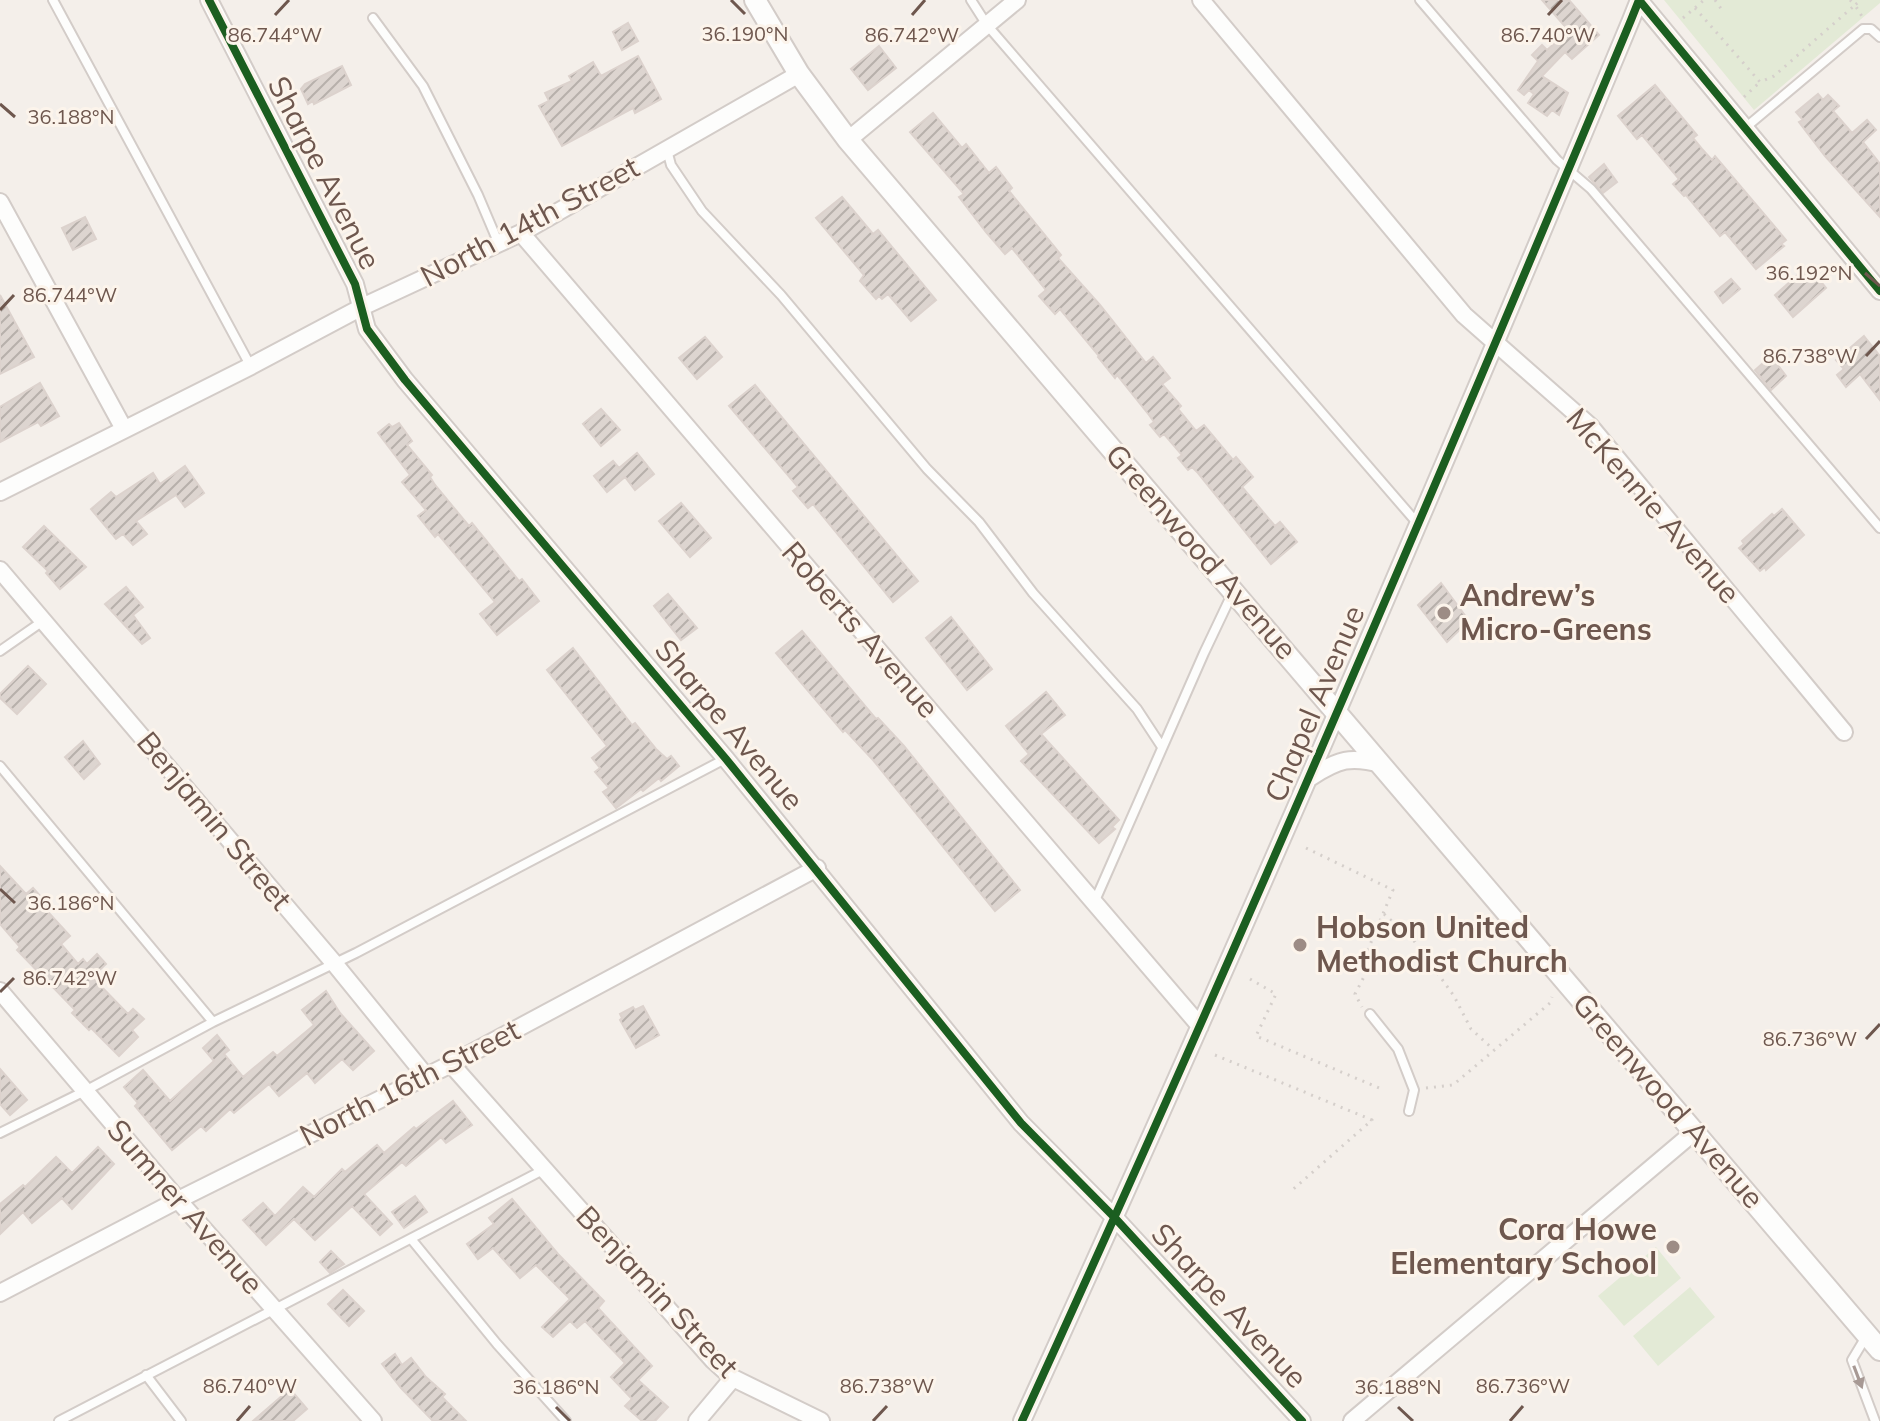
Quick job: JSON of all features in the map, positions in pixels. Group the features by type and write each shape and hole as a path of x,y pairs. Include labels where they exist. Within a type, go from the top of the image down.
{"street":[{"name":"Sharpe Avenue","path":"209,0 355,284 367,329 405,380 817,868 1021,1123 1115,1218 1302,1421"},
{"name":"Greenwood Avenue","path":"755,0 799,74 848,140 1874,1342"},
{"path":"848,140 1017,0"},
{"name":"McKennie Avenue","path":"1201,0 1464,315 1590,426 1844,732"},
{"path":"1639,0 1880,291"},
{"name":"Chapel Avenue","path":"1022,1421 1339,712 1639,0"},
{"name":"North 14th Street","path":"3,486 251,366 362,307 521,233 799,74"},
{"path":"0,202 124,429"},
{"name":"Roberts Avenue","path":"521,233 1200,1026"},
{"name":"Benjamin Street","path":"0,570 334,963 425,1075"},
{"path":"1310,778 1346,759 1360,758 1383,764"},
{"name":"North 16th Street","path":"0,1293 451,1064 817,868"},
{"name":"Sumner Avenue","path":"0,991 178,1200 373,1421"},
{"name":"Benjamin Street","path":"451,1064 713,1360 733,1378 821,1421"},
{"path":"1352,1421 1694,1132"},
{"path":"697,1421 733,1378"}],"lane":[{"path":"53,0 251,366"},
{"path":"971,0 987,25 1418,525"},
{"path":"1420,0 1557,160 1591,189 1880,528"},
{"path":"373,18 423,86 498,242"},
{"path":"1744,129 1863,29 1871,29 1880,37"},
{"path":"667,149 671,165 702,211 781,295 927,469 979,522 1033,593 1137,709 1162,747"},
{"path":"1094,903 1234,590"},
{"path":"0,651 44,620"},
{"path":"0,1133 726,759"},
{"path":"0,766 213,1022"},
{"path":"1370,1014 1398,1049 1414,1090 1409,1111"},
{"path":"59,1421 543,1170"},
{"path":"412,1240 497,1344 566,1421"},
{"path":"1874,1342 1852,1360 1875,1421"},
{"path":"146,1375 181,1421"}],"path":[{"path":"1683,18 1704,0"},
{"path":"1715,0 1722,10"},
{"path":"1850,0 1871,29"},
{"path":"1744,97 1760,82 1774,76 1861,0"},
{"path":"1695,8 1760,82"},
{"path":"1306,848 1393,890 1364,959 1367,971 1355,994 1362,1007"},
{"path":"1384,914 1415,942 1454,996 1471,1029 1494,1050"},
{"path":"1250,979 1276,994 1256,1036 1384,1090"},
{"path":"1422,1089 1453,1085 1550,1003 1552,997"},
{"path":"1215,1055 1372,1120 1290,1192"}],"green space":[{"path":"1664,0 1880,0 1880,3 1754,110"},
{"path":"1656,1247 1681,1278 1624,1326 1598,1296"},
{"path":"1690,1287 1715,1317 1658,1366 1633,1336"}],"building":[{"path":"1542,0 1569,0 1599,35 1572,59 1565,52 1542,76 1568,93 1559,115 1552,110 1547,116 1528,103 1534,94 1529,90 1524,95 1518,90 1538,61 1532,55 1542,45 1547,50 1569,31"},
{"path":"628,23 638,41 622,50 613,32"},
{"path":"879,46 896,68 868,90 851,69"},
{"path":"638,56 661,99 635,113 633,108 562,146 539,106 549,101 545,93 572,81 569,76 593,62 601,76"},
{"path":"342,66 351,85 314,104 313,101 308,104 301,89 305,84"},
{"path":"1655,85 1697,135 1693,138 1702,149 1712,160 1715,156 1786,240 1781,244 1784,246 1756,269 1725,232 1720,236 1673,184 1679,179 1642,135 1637,139 1618,116"},
{"path":"1818,94 1823,100 1828,95 1839,106 1833,111 1852,133 1867,120 1876,130 1863,142 1880,164 1880,217 1799,122 1803,120 1796,112"},
{"path":"933,113 962,148 966,144 989,173 996,167 1012,188 1009,191 1061,255 1058,258 1146,363 1153,357 1170,378 1162,384 1181,406 1178,409 1196,431 1204,425 1233,460 1236,457 1253,477 1242,487 1275,526 1280,522 1297,542 1271,564 1198,473 1192,467 1188,470 1178,458 1182,455 1164,434 1160,437 1150,425 1154,422 1149,415 1060,309 1055,314 1039,296 1046,290 1012,248 1005,254 986,232 959,197 964,194 910,132"},
{"path":"1604,164 1617,182 1603,193 1589,177"},
{"path":"842,197 873,234 878,230 936,300 911,321 888,294 876,299 860,281 864,275 816,218"},
{"path":"85,217 96,239 73,250 62,228"},
{"path":"1808,266 1826,288 1793,317 1775,295"},
{"path":"1731,279 1740,289 1723,303 1715,292"},
{"path":"0,295 34,357 0,374"},
{"path":"1864,336 1880,356 1880,400 1860,374 1846,387 1837,375 1844,369 1836,360"},
{"path":"705,337 722,357 697,379 679,358"},
{"path":"1771,356 1786,376 1771,390 1755,370"},
{"path":"40,383 59,416 41,426 38,422 0,442 0,407"},
{"path":"755,385 918,581 893,602 813,504 808,508 793,491 798,487 729,406"},
{"path":"601,409 620,430 601,446 583,424"},
{"path":"399,423 412,441 407,445 432,475 430,477 435,485 539,601 497,635 480,614 495,602 438,534 435,537 418,516 426,510 402,482 410,475 378,433 389,424 392,427"},
{"path":"637,453 654,474 635,490 625,477 607,492 594,476 613,461 619,468"},
{"path":"185,466 204,493 185,507 176,495 136,521 147,534 133,545 123,534 116,539 91,509 111,492 116,497 153,473 160,484"},
{"path":"681,503 711,538 690,557 659,521"},
{"path":"1782,509 1804,535 1766,570 1765,567 1760,571 1739,548 1744,544 1742,541"},
{"path":"44,526 86,567 60,589 46,573 48,571 23,547"},
{"name":"Andrew’s Micro-Greens","path":"1441,583 1469,621 1447,642 1418,605"},
{"path":"126,587 143,607 133,615 150,638 142,644 105,604"},
{"path":"668,594 697,628 681,640 654,606"},
{"path":"951,617 992,669 967,690 926,638"},
{"path":"802,631 876,719 904,746 1020,890 995,911 873,760 845,730 843,732 776,653"},
{"path":"573,648 632,725 635,723 656,749 667,759 671,756 679,766 661,781 659,778 616,808 603,792 609,788 595,772 600,768 592,758 607,746 547,670"},
{"path":"28,666 46,684 17,714 0,698 0,694"},
{"path":"1046,692 1065,715 1041,734 1119,820 1112,827 1115,829 1099,843 1021,761 1029,754 1006,726"},
{"path":"83,741 100,764 84,779 65,757"},
{"path":"0,866 26,894 33,888 52,909 48,912 70,936 61,944 78,964 83,959 87,964 97,954 106,964 92,977 128,1014 133,1009 144,1019 132,1030 138,1037 119,1056 72,1013 75,1010 17,950 20,947 0,924"},
{"path":"326,991 340,1013 374,1051 353,1070 342,1059 315,1083 307,1073 279,1096 269,1084 234,1113 230,1109 206,1131 201,1126 172,1150 135,1106 138,1103 124,1087 143,1070 170,1101 214,1061 203,1048 217,1035 229,1050 224,1054 243,1077 273,1052 277,1056 314,1025 302,1010"},
{"path":"643,1006 659,1035 636,1048 620,1020 620,1014"},
{"path":"0,1069 27,1100 10,1115 0,1104"},
{"path":"453,1101 472,1125 446,1143 441,1137 406,1166 402,1162 364,1194 392,1224 380,1235 352,1206 315,1240 294,1219 266,1245 243,1220 263,1203 275,1216 303,1187 314,1197 342,1169 345,1172 377,1145 384,1153 414,1127 416,1129"},
{"path":"98,1147 114,1164 72,1209 62,1198 32,1223 23,1212 0,1234 0,1204 23,1185 25,1187 56,1157 72,1173"},
{"path":"415,1196 427,1212 404,1228 392,1212"},
{"path":"512,1199 558,1254 604,1301 598,1308 652,1366 638,1380 668,1407 655,1421 642,1421 625,1406 632,1399 611,1377 625,1363 585,1321 577,1328 570,1321 553,1337 542,1327 570,1299 536,1265 520,1278 493,1248 478,1259 467,1244 494,1224 489,1218"},
{"path":"331,1251 344,1264 330,1273 320,1262"},
{"path":"343,1290 364,1311 349,1326 328,1304"},
{"path":"395,1354 402,1365 411,1358 466,1421 433,1421 382,1364"},
{"path":"290,1389 307,1409 293,1421 253,1421"}],"cycle path":[{"path":"209,0 355,284 367,329 405,380 726,759 1021,1123 1115,1218 1302,1421"},
{"path":"1022,1421 1332,723 1639,0 1880,291"}],"place":[{"name":"Andrew’s Micro-Greens","path":"1444,613"},
{"name":"Hobson United Methodist Church","path":"1300,945"},
{"name":"Cora Howe Elementary School","path":"1673,1247"}]}
